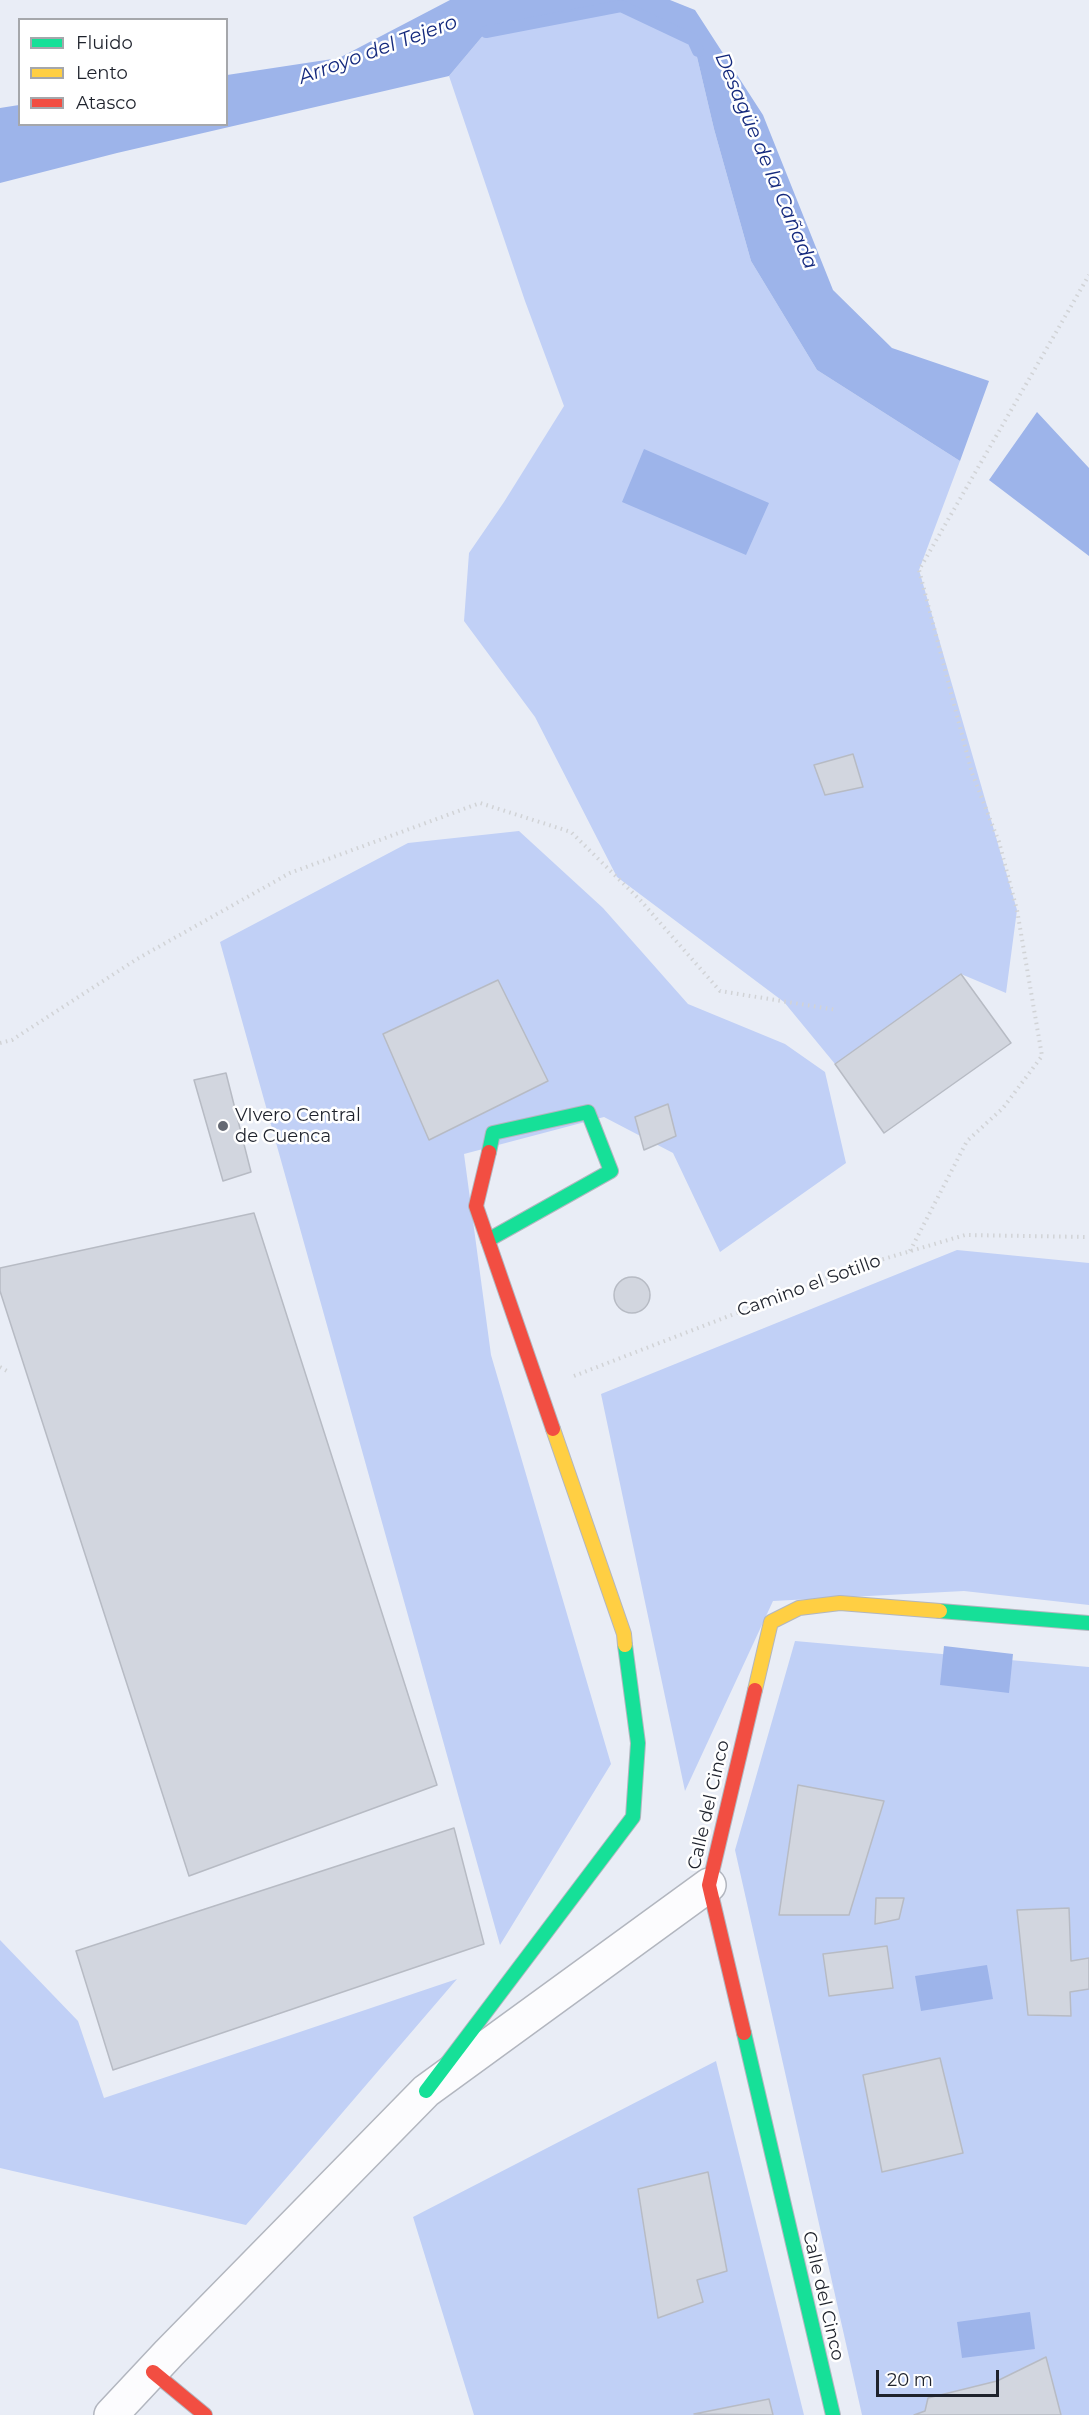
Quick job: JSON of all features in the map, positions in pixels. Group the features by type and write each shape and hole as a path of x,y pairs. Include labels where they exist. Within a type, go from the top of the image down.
{"street":[{"path":"111,2415 426,2091 633,1817 638,1743 624,1634 476,1206 493,1133 588,1112 611,1171 488,1240"},
{"name":"Calle del Cinco","path":"833,2415 709,1885 771,1622 799,1608 840,1603 1089,1623"},
{"path":"426,2091 709,1885"},
{"path":"153,2372 205,2415"}],"path":[{"path":"910,1251 967,1141 1003,1108 1042,1056 1017,910 999,842 972,773 919,570 1089,275"},
{"path":"0,1043 12,1040 137,959 290,873 480,803 571,832 641,901 720,991 837,1010"},
{"name":"Camino el Sotillo","path":"540,1390 853,1268 965,1235 1089,1237"},
{"path":"0,1367 7,1371"}],"shaded area":[{"path":"621,6 693,40 714,129 751,261 817,370 960,461 919,570 1017,910 1006,993 961,974 835,1064 784,1002 617,877 535,717 464,621 469,553 564,406 525,301 449,76 486,32"},
{"path":"519,831 603,908 688,1004 785,1044 825,1072 846,1163 720,1252 673,1153 604,1117 464,1154 491,1355 611,1764 500,1945 220,942 408,843"},
{"path":"957,1250 1089,1263 1089,1605 964,1591 773,1601 685,1791 601,1394"},
{"path":"795,1641 1089,1667 1089,2415 862,2415 735,1850"},
{"path":"0,1940 78,2021 104,2098 457,1979 246,2225 0,2168"},
{"path":"716,2061 804,2415 474,2415 413,2217"}],"water":[{"name":"Arroyo del Tejero","path":"450,0 670,0 695,10 763,115 833,290 892,348 989,381 960,461 817,370 751,261 714,129 693,40 620,6 486,32 449,76 117,153 0,183 0,108 18,105 18,126 228,126 228,75 339,58"},
{"path":"1037,412 1089,468 1089,556 989,480"},
{"path":"644,449 769,503 746,555 622,502"},
{"path":"944,1646 1013,1654 1009,1693 940,1685"},
{"path":"987,1965 993,1999 921,2011 915,1976"},
{"path":"1030,2312 1035,2349 962,2358 957,2322"}],"building":[{"path":"853,754 863,787 825,795 814,765"},
{"path":"961,974 1011,1043 884,1133 835,1064"},
{"path":"498,980 548,1081 429,1140 383,1034"},
{"name":"VIvero Central de Cuenca","path":"226,1073 251,1172 223,1181 194,1080"},
{"path":"668,1104 676,1136 644,1150 635,1117"},
{"path":"254,1213 437,1785 189,1876 0,1291 0,1268"},
{"path":"632,1277 645,1282 650,1295 645,1308 632,1313 619,1308 614,1295 619,1282"},
{"path":"798,1785 884,1801 849,1915 779,1915"},
{"path":"454,1828 484,1944 113,2070 76,1951"},
{"path":"876,1898 904,1898 899,1919 875,1924"},
{"path":"1069,1908 1071,1961 1089,1958 1089,1989 1070,1992 1071,2016 1028,2015 1017,1910"},
{"path":"887,1946 893,1988 829,1996 823,1954"},
{"path":"940,2058 963,2153 882,2172 863,2075"},
{"path":"708,2172 727,2271 697,2280 703,2302 658,2318 638,2189"},
{"path":"1046,2357 1061,2415 914,2415 925,2411 928,2398 997,2381"},
{"path":"769,2399 773,2415 694,2414"}],"waterway":[{"name":"Desagüe de la Cañada","path":"486,32 621,6 693,40 698,51"}],"traffic: fast":[{"path":"488,1240 611,1171 588,1112 493,1133 489,1152"},
{"path":"940,1611 1089,1623"},
{"path":"426,2091 633,1817 638,1743 625,1645"},
{"path":"744,2033 833,2415"}],"traffic: slow":[{"path":"553,1429 624,1634 625,1645"},
{"path":"755,1690 771,1622 799,1608 840,1603 940,1611"}],"traffic: jam":[{"path":"489,1152 476,1206 553,1429"},
{"path":"744,2033 709,1885 755,1690"},
{"path":"153,2372 205,2415"}],"place":[{"name":"VIvero Central de Cuenca","path":"223,1126"}]}
